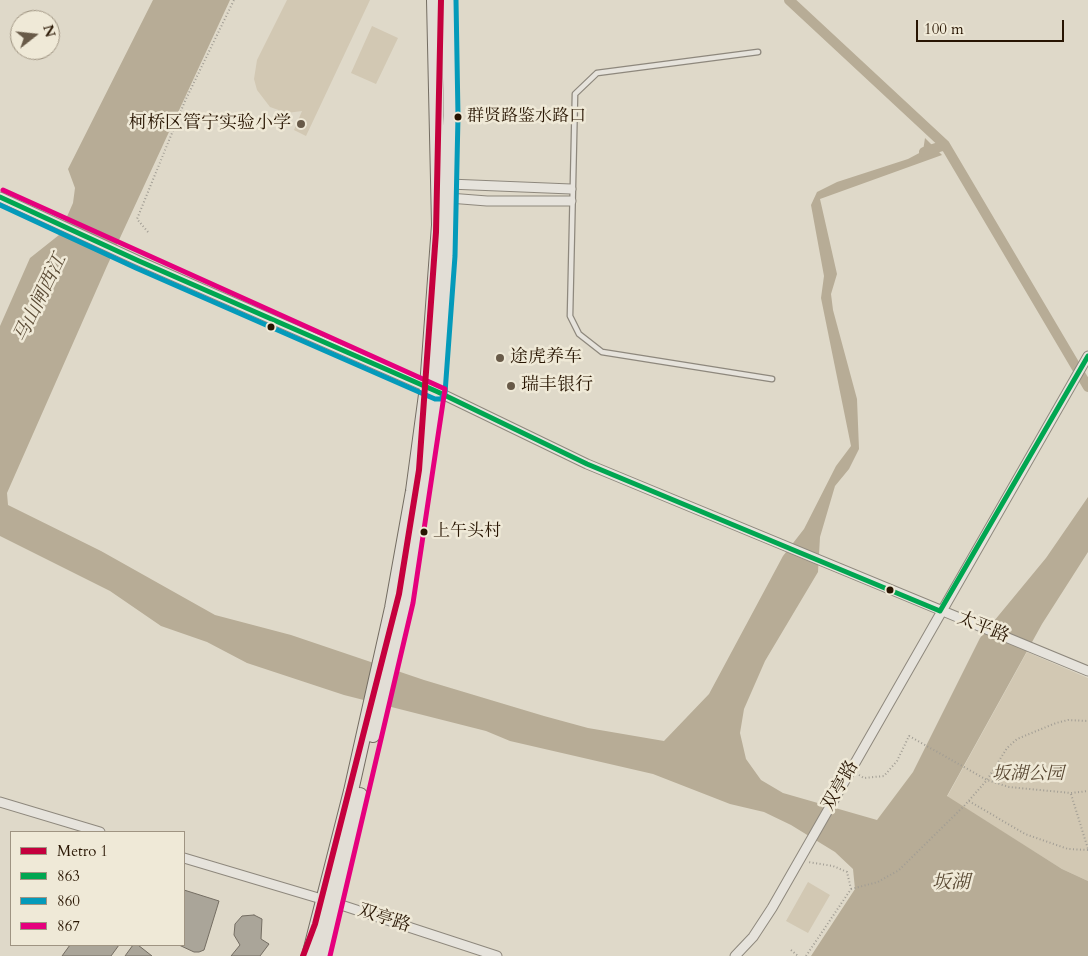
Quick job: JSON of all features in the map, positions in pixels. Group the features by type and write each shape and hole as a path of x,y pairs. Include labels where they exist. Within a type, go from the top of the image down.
{"main road":[{"path":"432,389 439,225 434,0"},
{"path":"322,956 329,901 375,705 385,664 406,601 448,256 448,0"},
{"path":"309,956 329,901"}],"street":[{"path":"449,184 571,188"},
{"name":"太平路","path":"0,197 139,262 432,389 587,464 1088,671"},
{"path":"449,198 487,201 571,201"},
{"name":"双亭路","path":"736,956 753,937 798,861 940,610 1088,356"},
{"path":"0,802 97,831"},
{"name":"双亭路","path":"185,858 329,901 497,956"}],"lane":[{"path":"758,52 597,73 574,94 570,316 579,334 602,352 772,379"}],"path":[{"path":"148,232 137,219 185,101 234,0"},
{"path":"806,956 852,889 878,882 899,870 969,801 987,780 1007,748 1017,739 1056,723 1068,720 1088,721"},
{"path":"850,770 864,778 884,776 897,761 909,736 987,780 1008,787 1032,791 1071,793 1088,791"},
{"path":"969,801 1025,834 1068,849 1088,850 1071,793"},
{"path":"798,861 833,866 847,872 852,889"},
{"path":"791,950 798,956"}],"green space":[{"path":"287,0 370,0 306,136 294,130 302,111 287,113 270,107 257,90 254,79 257,60"},
{"path":"372,26 398,38 376,84 351,73"},
{"name":"坂湖公园","path":"1027,652 1088,678 1088,881 1062,869 947,797"},
{"path":"808,882 830,895 808,933 786,921"}],"water":[{"path":"153,0 230,0 107,266 7,493 8,505 101,551 215,615 291,635 424,680 544,716 588,728 664,741 709,694 783,556 804,529 836,466 851,446 821,298 824,276 811,205 817,192 837,182 908,159 923,151 925,138 942,155 820,199 837,274 831,294 833,310 857,399 859,449 849,469 835,486 820,537 818,572 765,661 744,709 740,733 746,759 761,780 783,793 877,820 913,772 980,638 1046,558 1088,497 1088,552 1042,624 947,796 1062,869 1088,881 1088,956 811,956 855,889 853,869 835,852 791,825 764,812 730,804 653,774 510,741 486,731 344,695 247,663 207,642 161,626 110,591 0,536 0,326 30,258 59,235 73,203 75,188 68,169"}],"building":[{"path":"185,890 219,901 204,950 194,952 181,946 185,946"},
{"path":"254,915 262,919 261,939 269,944 260,956 231,956 240,945 234,935 235,924 242,916"},
{"path":"69,946 118,946 111,956 62,956"},
{"path":"132,946 139,946 152,956 125,956"}],"waterway":[{"path":"789,0 945,145 1088,387"},
{"path":"924,152 945,145"}],"metro line":[{"name":"1","path":"303,956 315,924 399,594 419,470 436,232 441,0"}],"transit line":[{"name":"860","path":"0,205 136,268 435,399 441,399 445,393 455,256 458,116 456,0"},
{"name":"867","path":"3,190 445,389 413,603 330,956"},
{"name":"863","path":"0,197 139,261 438,392 587,464 940,611"},
{"name":"863","path":"940,611 1088,356"}],"place":[{"name":"群贤路鉴水路口","path":"458,117"},
{"name":"柯桥区管宁实验小学","path":"301,124"},
{"name":"途虎养车","path":"500,358"},
{"name":"瑞丰银行","path":"511,386"},
{"name":"上午头村","path":"424,532"}],"water label":[{"name":"马山闸西江","path":"41,299"},
{"name":"坂湖","path":"951,884"}]}
